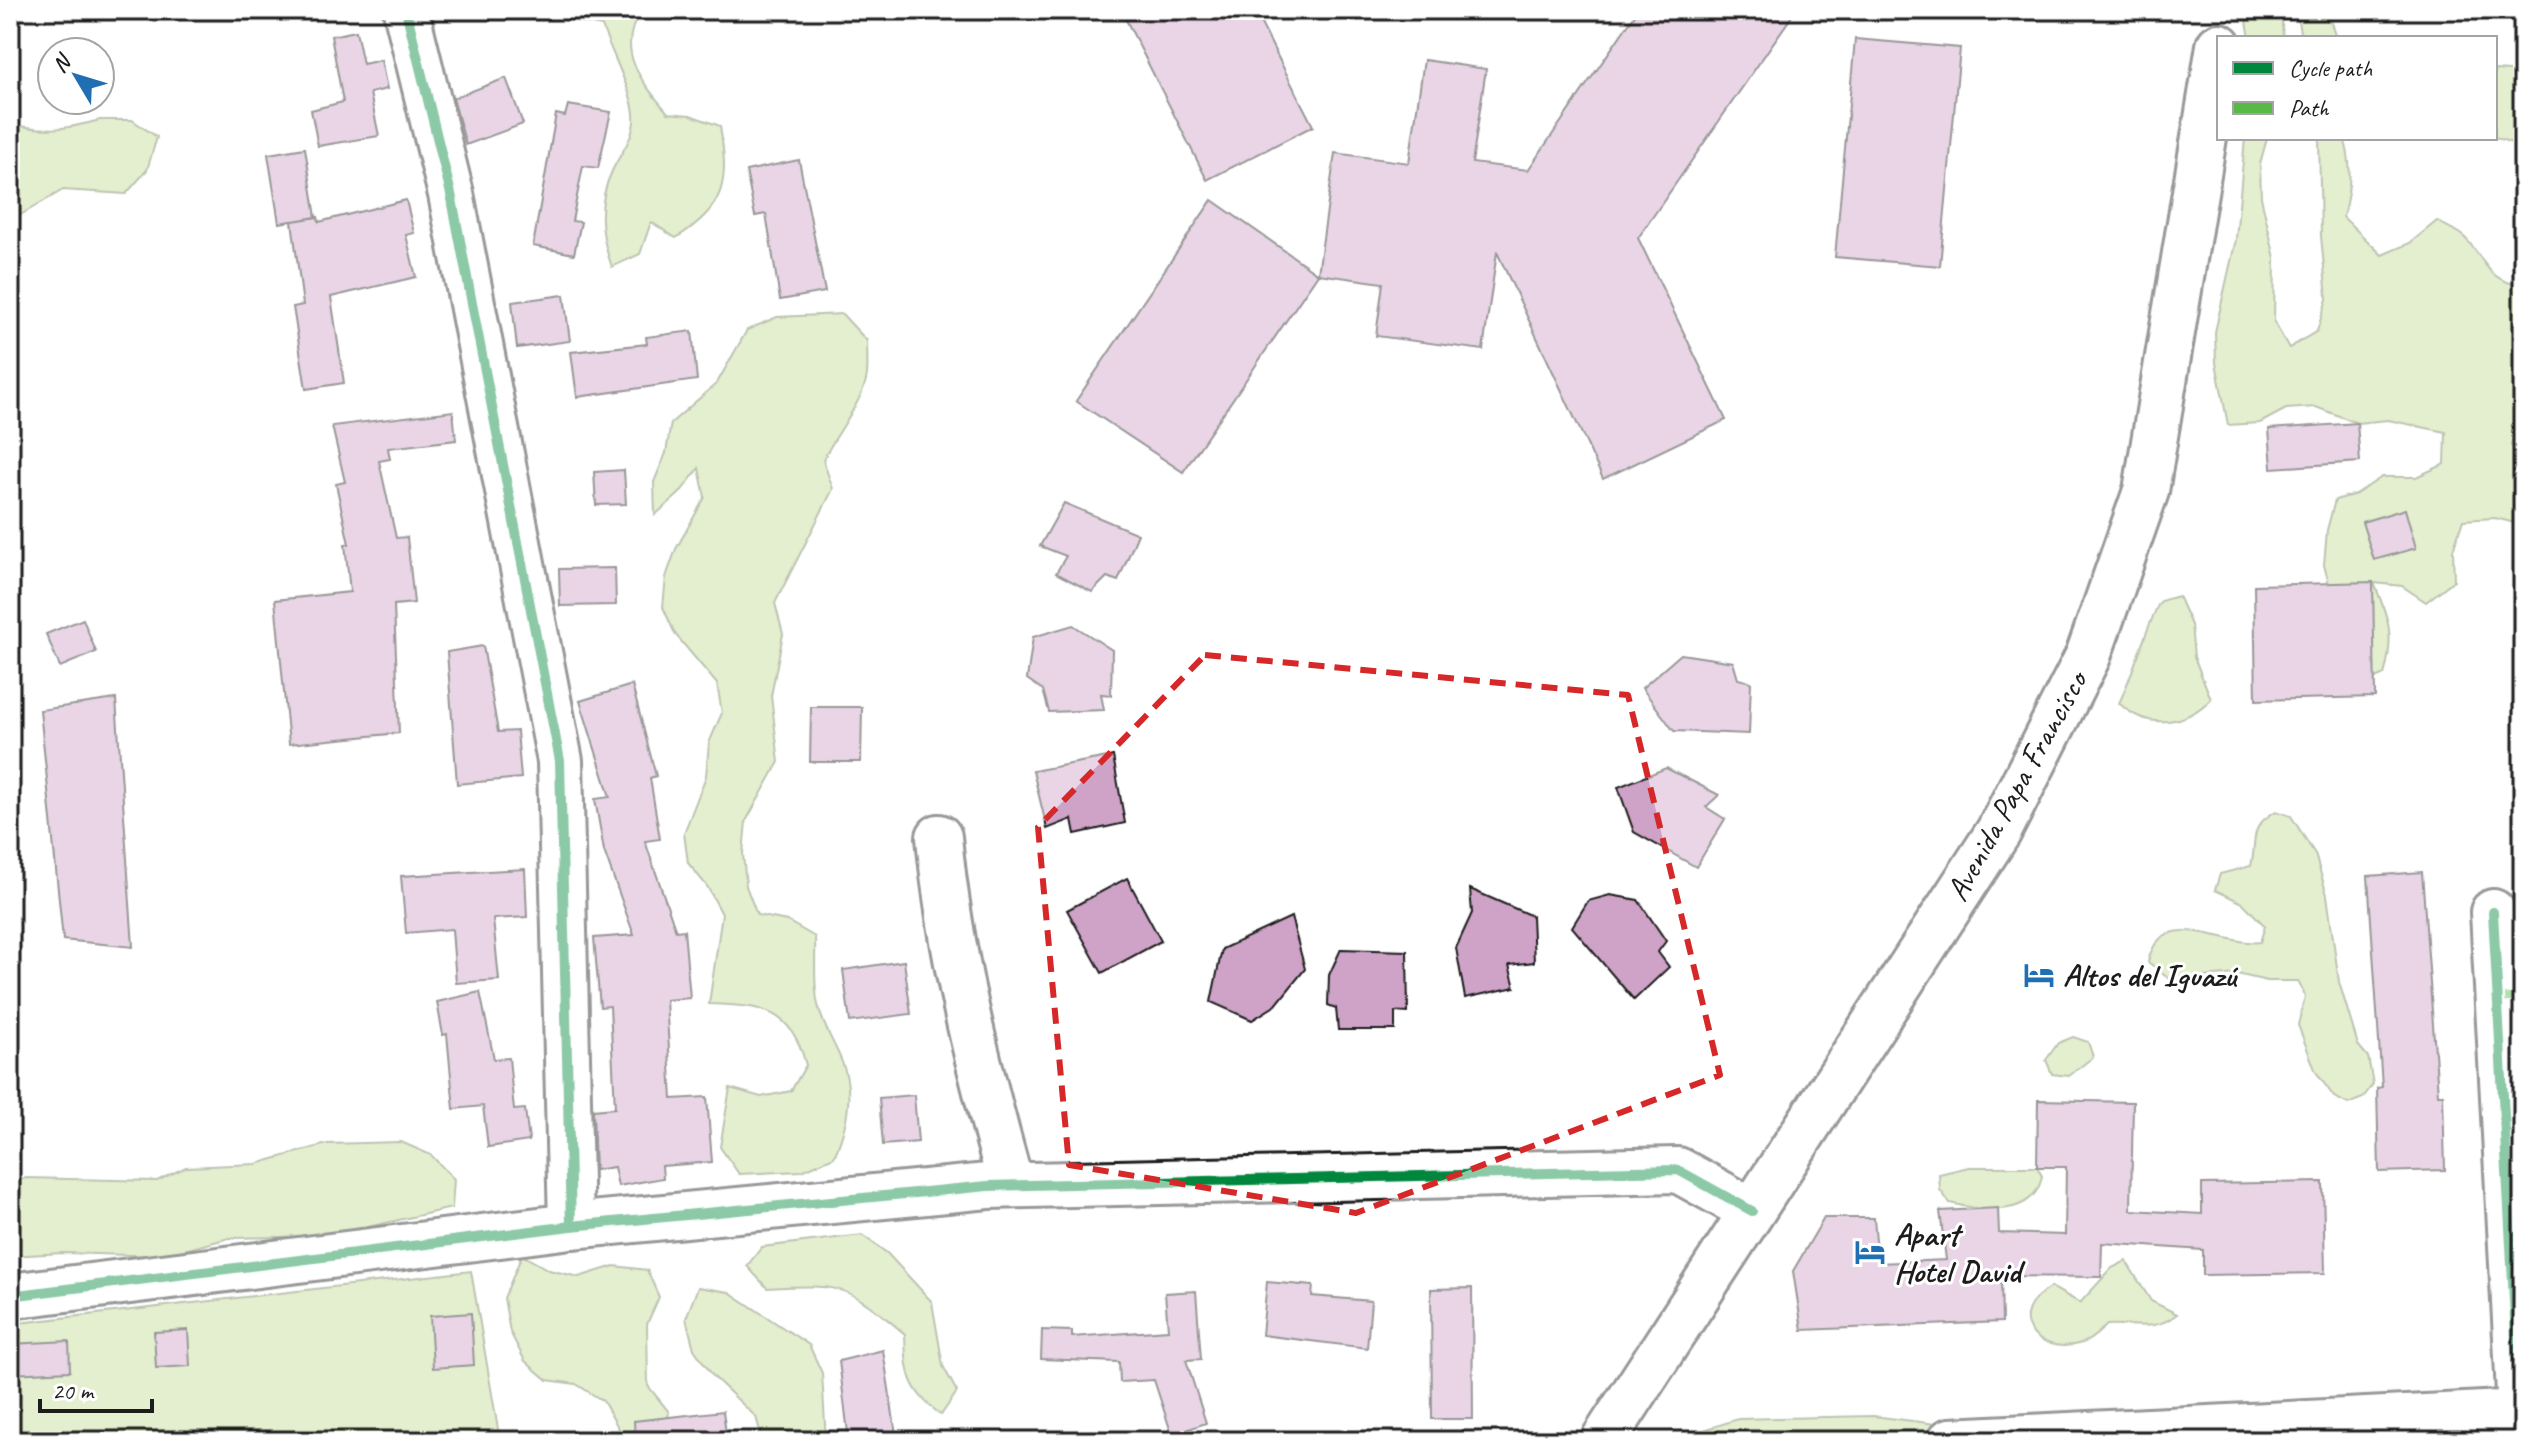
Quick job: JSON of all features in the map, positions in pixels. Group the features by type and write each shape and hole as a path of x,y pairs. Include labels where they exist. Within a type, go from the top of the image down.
{"street":[{"path":"406,10 451,194 560,761 571,1226"},
{"path":"2220,36 2223,10"},
{"name":"Avenida Papa Francisco","path":"1620,1437 1752,1211 1999,831 2088,656 2146,491 2217,58"},
{"path":"939,837 948,925 976,1059 1011,1185"},
{"path":"1950,1441 2522,1412 2510,998 2493,912"},
{"path":"10,1296 571,1226 1011,1185 1678,1170 1752,1211"}],"highlighted area":[{"path":"1205,655 1628,695 1720,1075 1356,1213 1069,1165 1038,827"}],"green space":[{"path":"539,10 642,10 630,39 631,52 634,65 649,89 668,113 690,115 720,126 723,178 714,204 676,238 651,222 640,254 612,267 603,231 602,207 607,183 633,130 633,105 602,26 540,14"},
{"path":"2245,10 2281,10 2283,36 2250,36"},
{"path":"2296,10 2327,10 2335,36 2301,36"},
{"path":"2497,70 2523,72 2523,147 2497,138"},
{"path":"100,120 132,120 157,137 147,170 126,194 63,190 10,221 10,123 55,129"},
{"path":"2245,140 2266,140 2260,164 2261,197 2275,258 2274,322 2289,348 2317,331 2327,299 2321,236 2319,140 2344,140 2350,178 2343,217 2382,255 2410,243 2437,221 2465,238 2494,275 2523,286 2523,413 2517,417 2511,446 2523,451 2523,525 2495,518 2463,520 2453,550 2454,580 2426,602 2402,586 2374,583 2389,628 2387,661 2384,675 2356,688 2324,565 2327,530 2335,500 2356,494 2382,477 2416,477 2445,464 2446,432 2388,420 2357,423 2316,407 2286,409 2260,423 2228,425 2216,363 2215,332 2236,239"},
{"path":"842,314 867,341 867,374 855,406 823,460 833,489 775,603 783,634 771,696 779,762 746,821 743,854 746,886 757,915 787,921 815,937 816,997 846,1074 848,1110 834,1157 802,1171 739,1174 720,1147 730,1088 761,1097 791,1091 806,1065 792,1032 772,1014 745,1006 709,1004 722,914 707,886 688,863 684,833 706,776 709,743 722,713 717,684 675,634 663,607 666,577 676,549 705,497 699,468 679,494 655,515 654,482 666,453 671,423 717,383 747,330 777,317"},
{"path":"2178,596 2191,625 2194,657 2211,699 2189,715 2177,719 2153,721 2141,718 2119,703 2157,607 2160,602"},
{"path":"2276,811 2291,816 2315,854 2327,895 2339,982 2358,1045 2368,1057 2373,1084 2363,1098 2348,1104 2334,1097 2316,1072 2298,1025 2305,996 2298,981 2267,981 2237,974 2172,980 2148,962 2155,944 2166,935 2180,931 2260,942 2265,926 2243,903 2215,890 2220,874 2251,866 2257,828"},
{"path":"2073,1037 2088,1042 2093,1057 2069,1076 2052,1074 2046,1060 2058,1043"},
{"path":"401,1142 431,1155 454,1179 452,1208 328,1236 229,1238 162,1256 63,1253 10,1256 10,1182 26,1178 157,1181 186,1167 256,1164 327,1144"},
{"path":"1969,1167 2037,1167 2042,1176 2037,1190 2018,1206 1991,1209 1950,1203 1940,1190 1939,1174"},
{"path":"862,1235 887,1253 932,1302 943,1366 957,1392 941,1415 915,1389 911,1380 905,1334 870,1306 843,1291 829,1288 767,1288 747,1266 762,1247"},
{"path":"522,1255 549,1270 579,1277 614,1266 647,1270 659,1297 647,1324 648,1386 669,1412 664,1441 616,1441 619,1429 603,1401 576,1384 547,1380 525,1361 510,1332 504,1298"},
{"path":"2126,1261 2151,1301 2177,1314 2152,1325 2107,1325 2085,1342 2066,1346 2039,1339 2031,1331 2027,1321 2028,1310 2036,1298 2051,1287 2080,1303 2112,1268"},
{"path":"471,1271 500,1441 10,1441 10,1324"},
{"path":"698,1287 729,1292 809,1345 822,1373 826,1441 763,1441 756,1417 713,1376 694,1349 686,1318"},
{"path":"1873,1416 1936,1424 1991,1441 1670,1441 1738,1419"},
{"path":"2425,1422 2487,1436 2490,1441 2370,1441"}],"building":[{"path":"1121,10 1254,10 1313,126 1207,180"},
{"path":"1638,10 1796,10 1638,238 1726,420 1603,479 1497,252 1483,350 1376,336 1383,283 1318,274 1335,153 1409,163 1424,60 1486,69 1472,163 1528,170"},
{"path":"356,31 363,64 381,60 387,89 370,93 379,136 318,146 311,110 343,102 331,36"},
{"path":"1855,39 1960,48 1940,266 1835,257"},
{"path":"506,78 523,124 466,145 453,98"},
{"path":"568,105 611,112 598,168 583,166 572,221 581,222 574,254 533,246 556,114 565,116"},
{"path":"305,148 316,217 293,221 318,217 319,222 406,200 414,233 406,235 416,277 331,297 344,383 306,389 293,307 303,305 292,221 279,223 268,154"},
{"path":"799,160 825,292 780,300 766,214 755,216 746,171"},
{"path":"1212,200 1318,274 1183,472 1076,401"},
{"path":"564,295 570,341 517,348 512,302"},
{"path":"692,331 697,380 577,397 571,352 647,344 646,337"},
{"path":"453,411 456,440 388,448 390,459 379,461 396,538 407,537 414,603 394,605 399,733 289,744 275,600 350,592 345,544 349,544 336,484 345,482 332,426"},
{"path":"2357,423 2360,462 2272,468 2269,429"},
{"path":"624,470 626,504 596,505 594,472"},
{"path":"1064,503 1138,534 1118,581 1107,577 1092,592 1056,573 1066,556 1040,546"},
{"path":"2405,509 2416,548 2374,560 2362,522"},
{"path":"615,568 616,605 560,606 559,569"},
{"path":"2373,582 2375,697 2256,700 2254,585"},
{"path":"83,619 96,652 60,667 46,634"},
{"path":"1073,625 1112,650 1111,695 1101,694 1104,710 1049,712 1043,690 1027,679 1033,637"},
{"path":"483,646 498,732 517,731 521,778 457,784 447,652"},
{"path":"1681,654 1733,662 1738,679 1751,682 1749,734 1674,731 1642,688"},
{"path":"632,685 656,776 650,778 660,839 645,841 676,931 684,930 690,998 666,1000 672,1099 707,1097 712,1162 662,1166 663,1178 618,1186 614,1167 595,1170 593,1110 615,1108 610,1006 600,1007 594,938 634,935 604,851 595,799 610,797 580,701"},
{"path":"116,699 133,947 63,940 40,710"},
{"path":"811,707 862,707 861,762 810,762"},
{"path":"1113,756 1125,823 1075,834 1072,819 1047,829 1033,771"},
{"path":"1666,768 1719,795 1706,807 1725,819 1696,867 1634,832 1618,787"},
{"path":"525,869 527,917 493,919 499,980 456,983 452,929 406,933 401,876"},
{"path":"2422,872 2438,1094 2443,1094 2445,1170 2379,1172 2377,1088 2382,1087 2368,876"},
{"path":"1127,878 1161,941 1102,973 1067,910"},
{"path":"1470,889 1532,916 1534,962 1509,965 1515,987 1465,998 1456,948 1472,913"},
{"path":"1610,895 1638,900 1666,941 1658,952 1669,967 1634,1000 1572,927 1588,901"},
{"path":"1291,917 1305,969 1276,1005 1252,1020 1211,1002 1222,949"},
{"path":"1341,949 1407,951 1408,1013 1395,1012 1395,1030 1338,1030 1336,1008 1328,1005 1329,975"},
{"path":"904,961 911,1014 850,1022 843,970"},
{"path":"480,992 494,1059 509,1058 514,1110 525,1109 529,1141 488,1147 483,1106 454,1109 447,1034 443,1035 437,1002"},
{"path":"914,1095 918,1142 883,1145 879,1098"},
{"path":"2038,1100 2133,1102 2131,1210 2202,1214 2202,1184 2323,1182 2325,1273 2203,1275 2203,1250 2102,1243 2101,1277 2001,1276 2002,1322 1802,1330 1793,1271 1824,1218 1874,1218 1878,1263 1946,1260 1940,1211 1998,1208 1999,1233 2065,1235 2066,1167 2037,1167"},
{"path":"1267,1282 1313,1286 1312,1296 1371,1301 1367,1348 1262,1335"},
{"path":"1472,1288 1473,1419 1432,1419 1431,1289"},
{"path":"1196,1291 1201,1359 1186,1360 1206,1423 1172,1435 1154,1380 1120,1382 1119,1362 1041,1359 1042,1330 1072,1331 1072,1337 1168,1330 1165,1293"},
{"path":"471,1313 474,1365 433,1368 430,1316"},
{"path":"188,1330 190,1366 156,1368 154,1332"},
{"path":"69,1341 70,1371 11,1374 10,1344"},
{"path":"883,1350 897,1441 849,1441 839,1361"},
{"path":"723,1411 727,1441 635,1441 634,1421"}],"marked path":[{"path":"2497,999 2523,997"}],"cycle path":[{"path":"406,10 451,194 560,761 571,1226"},
{"path":"2493,912 2520,1412"},
{"path":"10,1296 571,1226 988,1186 1678,1170 1752,1211"}],"place":[{"name":"Altos del Iguazú","path":"2039,975"},
{"name":"Apart Hotel David","path":"1870,1252"}]}
